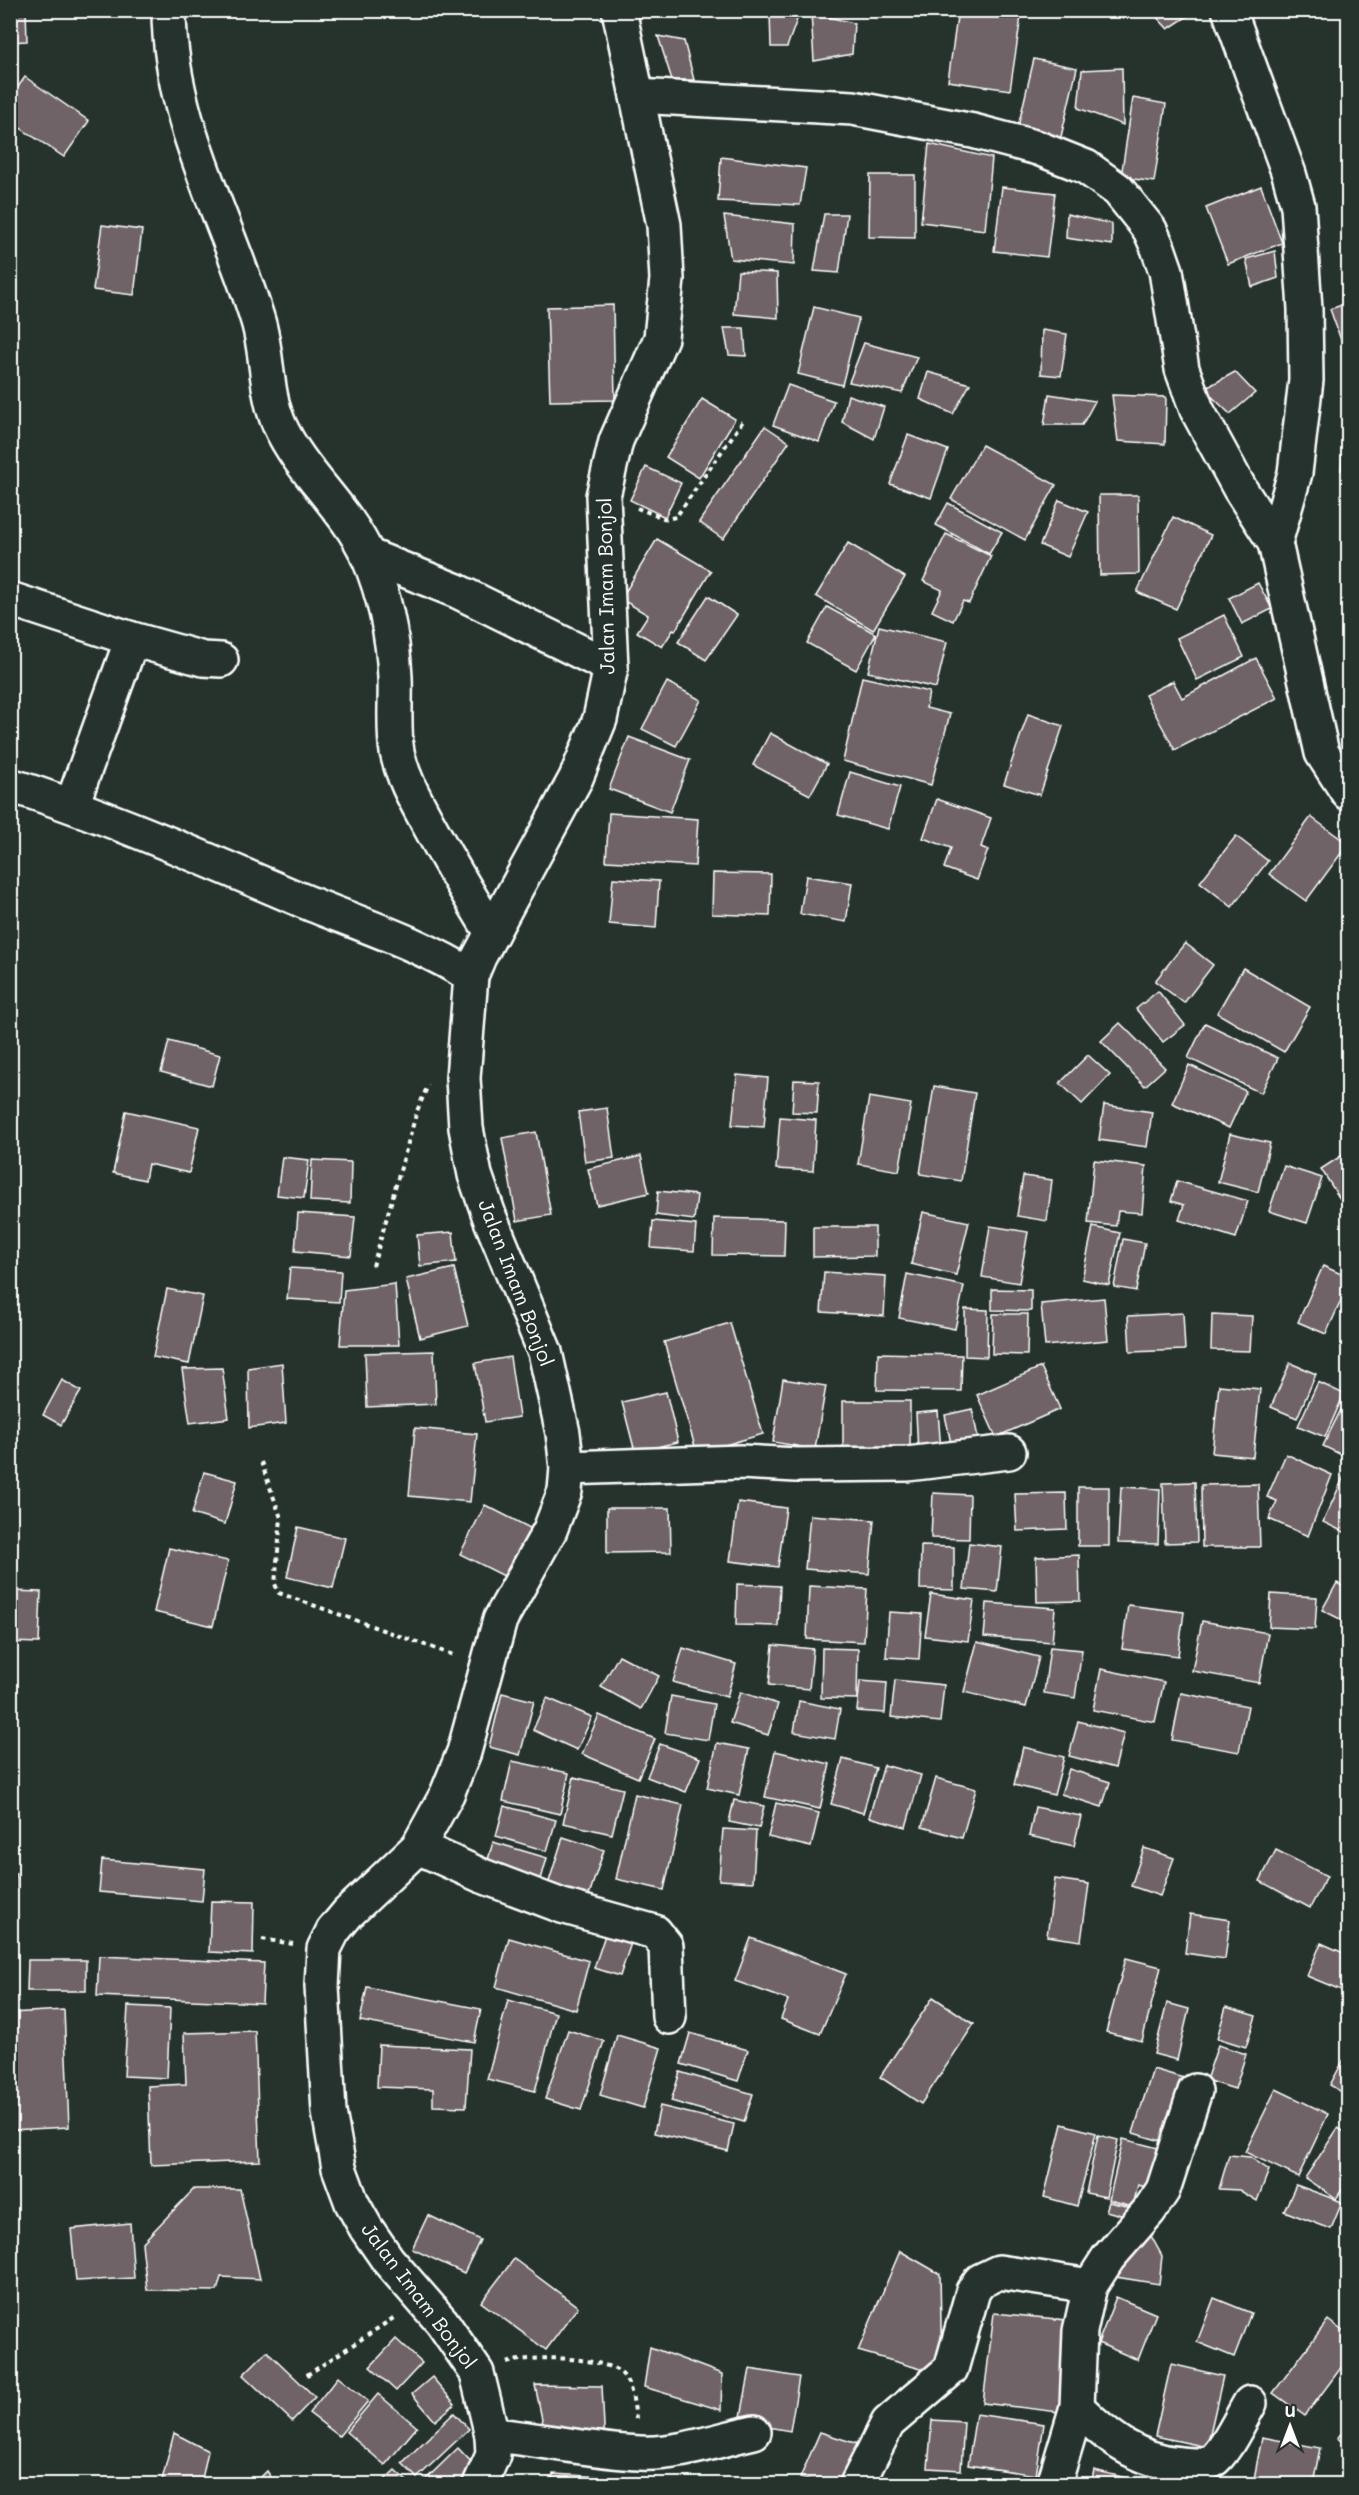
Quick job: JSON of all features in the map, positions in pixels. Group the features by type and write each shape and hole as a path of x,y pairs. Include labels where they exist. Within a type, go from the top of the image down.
{"street":[{"path":"169,10 169,30 186,123 259,323 278,422 315,482 351,524 367,555 383,598 388,621 395,674 396,748 402,773 459,881 492,933"},
{"name":"Jalan Imam Bonjol","path":"480,2484 493,2455 492,2435 477,2373 422,2297 388,2260 366,2228 352,2203 339,2168 329,2112 321,1986 324,1949 333,1931 348,1913 418,1847 447,1794 464,1752 485,1666 500,1620 550,1530 565,1491 567,1468 563,1433 545,1352 490,1218 475,1175 466,1128 463,1078 471,976 576,778 600,719 611,667 603,496 616,441 661,338 665,309 664,225 619,10"},
{"path":"1229,10 1281,152 1298,207 1306,380 1295,473 1275,543"},
{"path":"637,96 853,108 973,131 1038,148 1086,167 1118,190 1150,230 1166,271 1187,387 1208,433 1275,543 1322,753 1348,793"},
{"path":"367,555 457,591 611,667"},
{"path":"10,599 132,639 203,659 221,660"},
{"path":"72,805 132,639"},
{"path":"10,785 72,805 370,928 458,967 471,976"},
{"path":"567,1468 741,1462 796,1465 897,1464 1009,1452"},
{"path":"418,1847 480,1875 562,1906 655,1932 666,1946 669,2017"},
{"path":"1054,2484 1077,2407 1080,2331 1090,2286 1108,2258 1149,2211 1162,2190 1195,2091"},
{"path":"856,2484 888,2423 951,2369 973,2291 980,2282 999,2272 1090,2286"},
{"path":"1077,2407 1102,2432 1124,2448 1158,2462 1201,2465 1215,2459 1250,2403"},
{"path":"492,2435 539,2438 641,2453 673,2450 754,2432"}],"path":[{"path":"603,496 666,519 673,519 745,418"},
{"path":"373,1266 417,1112 431,1078"},
{"path":"261,1462 281,1518 275,1584 279,1593 485,1666"},
{"path":"307,2375 364,2340 422,2297"},
{"path":"477,2373 519,2358 562,2359 611,2367 620,2372 628,2382 641,2453"}],"building":[{"path":"10,10 26,10 27,41 10,42"},
{"path":"958,10 1022,10 1010,90 948,81"},
{"path":"1150,10 1197,10 1168,29"},
{"path":"770,12 799,14 787,47 771,47"},
{"path":"811,13 854,23 852,54 814,61"},
{"path":"658,36 684,41 694,80 672,80"},
{"path":"1034,59 1077,68 1060,141 1017,131"},
{"path":"1122,68 1123,125 1078,108 1082,70"},
{"path":"25,77 89,121 64,157 10,121 10,98"},
{"path":"1133,98 1166,104 1154,182 1121,177"},
{"path":"929,144 992,158 985,230 921,222"},
{"path":"721,157 806,168 800,205 718,201"},
{"path":"870,175 915,175 915,238 869,237"},
{"path":"1261,186 1282,243 1228,264 1206,208"},
{"path":"1002,187 1055,193 1047,257 994,251"},
{"path":"824,214 847,214 839,273 814,271"},
{"path":"1067,214 1112,224 1112,245 1066,238"},
{"path":"724,216 795,224 794,265 731,259"},
{"path":"102,225 142,230 134,295 93,290"},
{"path":"1275,251 1278,278 1252,287 1246,259"},
{"path":"738,271 777,273 778,318 734,314"},
{"path":"1348,303 1348,360 1330,309"},
{"path":"613,305 615,400 550,401 547,307"},
{"path":"814,307 859,318 842,385 798,374"},
{"path":"724,328 744,328 746,356 729,355"},
{"path":"1042,330 1067,334 1061,376 1041,374"},
{"path":"864,343 917,357 902,393 849,382"},
{"path":"928,372 970,384 953,414 920,399"},
{"path":"1235,372 1255,393 1230,414 1204,389"},
{"path":"788,385 834,401 819,442 773,425"},
{"path":"1049,394 1095,401 1082,425 1044,425"},
{"path":"848,395 884,407 874,439 842,422"},
{"path":"1112,395 1166,397 1165,444 1118,441"},
{"path":"702,399 735,419 699,478 666,457"},
{"path":"765,426 789,442 723,539 699,522"},
{"path":"1344,434 1348,435 1348,470 1341,470"},
{"path":"908,435 948,450 931,498 890,484"},
{"path":"982,445 1056,485 1025,540 951,499"},
{"path":"646,467 681,483 665,517 630,500"},
{"path":"1099,495 1138,495 1139,574 1100,575"},
{"path":"1059,500 1088,512 1068,557 1040,545"},
{"path":"948,503 1002,532 989,554 936,525"},
{"path":"1173,517 1211,535 1176,609 1137,592"},
{"path":"946,534 991,556 969,603 963,601 953,621 932,611 942,590 923,581"},
{"path":"657,539 711,571 675,631 673,630 662,647 637,632 648,615 621,599"},
{"path":"848,543 905,577 873,630 816,596"},
{"path":"1258,583 1272,609 1242,624 1229,598"},
{"path":"708,596 737,615 706,660 678,642"},
{"path":"827,607 876,634 856,670 807,643"},
{"path":"1224,615 1244,657 1197,680 1177,638"},
{"path":"879,626 947,642 936,688 868,672"},
{"path":"1256,658 1277,698 1175,750 1145,695 1173,681 1182,698"},
{"path":"862,677 929,692 926,708 950,714 931,785 843,761"},
{"path":"667,682 701,700 676,746 642,729"},
{"path":"1028,714 1063,726 1040,795 1004,784"},
{"path":"770,733 827,764 810,795 753,765"},
{"path":"629,737 690,760 670,812 609,789"},
{"path":"850,772 900,787 888,829 838,815"},
{"path":"937,799 991,818 981,847 988,850 977,880 944,868 951,848 923,838"},
{"path":"609,813 698,819 695,866 606,861"},
{"path":"1311,817 1348,844 1306,901 1269,874"},
{"path":"1236,836 1268,861 1232,907 1200,882"},
{"path":"713,873 771,874 770,916 712,914"},
{"path":"806,876 852,883 846,922 800,914"},
{"path":"613,878 659,881 656,928 609,924"},
{"path":"1185,943 1213,965 1184,1003 1155,981"},
{"path":"1243,968 1310,1007 1284,1052 1217,1013"},
{"path":"1158,991 1185,1025 1163,1042 1136,1009"},
{"path":"1120,1023 1165,1068 1145,1086 1101,1041"},
{"path":"1205,1023 1278,1058 1261,1093 1188,1058"},
{"path":"169,1041 220,1055 212,1086 161,1072"},
{"path":"1088,1055 1110,1075 1082,1104 1060,1083"},
{"path":"1189,1065 1246,1091 1229,1128 1172,1103"},
{"path":"737,1075 768,1078 764,1127 732,1125"},
{"path":"794,1080 819,1081 817,1113 792,1112"},
{"path":"934,1086 975,1093 961,1181 920,1174"},
{"path":"869,1097 911,1104 899,1171 858,1164"},
{"path":"1104,1105 1152,1112 1147,1147 1099,1140"},
{"path":"607,1108 614,1158 585,1162 578,1112"},
{"path":"126,1111 199,1127 189,1173 148,1164 145,1180 113,1173"},
{"path":"780,1117 816,1120 813,1171 776,1169"},
{"path":"536,1132 551,1215 517,1221 502,1138"},
{"path":"1230,1134 1270,1143 1258,1192 1218,1182"},
{"path":"1344,1154 1348,1161 1348,1193 1340,1199 1321,1169"},
{"path":"641,1156 649,1193 597,1205 588,1169"},
{"path":"282,1157 309,1160 304,1198 277,1195"},
{"path":"312,1160 351,1162 350,1203 310,1201"},
{"path":"1094,1160 1146,1166 1142,1213 1118,1211 1116,1226 1088,1223"},
{"path":"1284,1166 1322,1178 1307,1223 1269,1211"},
{"path":"1023,1176 1052,1180 1047,1221 1017,1216"},
{"path":"1177,1181 1248,1201 1236,1238 1179,1220 1184,1205 1171,1201"},
{"path":"658,1191 697,1195 694,1220 656,1215"},
{"path":"923,1212 969,1222 956,1275 911,1264"},
{"path":"298,1213 355,1217 351,1256 295,1251"},
{"path":"714,1218 785,1220 784,1256 713,1255"},
{"path":"653,1221 696,1225 694,1251 651,1248"},
{"path":"990,1226 1028,1232 1019,1283 982,1277"},
{"path":"813,1227 875,1227 875,1256 813,1257"},
{"path":"1093,1227 1120,1233 1109,1285 1082,1279"},
{"path":"453,1232 456,1262 420,1266 417,1235"},
{"path":"1123,1239 1145,1243 1136,1291 1114,1287"},
{"path":"1323,1266 1348,1277 1348,1285 1326,1334 1298,1322"},
{"path":"290,1268 341,1271 339,1302 287,1299"},
{"path":"454,1268 468,1326 420,1338 406,1279"},
{"path":"824,1272 886,1276 884,1316 821,1312"},
{"path":"907,1274 964,1286 955,1329 899,1318"},
{"path":"395,1284 399,1345 340,1345 344,1290"},
{"path":"167,1289 203,1296 189,1364 153,1357"},
{"path":"992,1289 1031,1290 1031,1311 992,1310"},
{"path":"1104,1298 1108,1340 1045,1346 1041,1304"},
{"path":"965,1309 988,1310 987,1357 965,1356"},
{"path":"1183,1313 1185,1350 1130,1352 1128,1316"},
{"path":"993,1314 1028,1314 1027,1355 992,1354"},
{"path":"1212,1314 1252,1316 1250,1351 1211,1350"},
{"path":"730,1323 763,1434 697,1453 664,1342"},
{"path":"434,1351 436,1404 367,1407 365,1353"},
{"path":"878,1353 962,1355 961,1391 877,1390"},
{"path":"510,1357 519,1417 485,1422 475,1363"},
{"path":"282,1363 286,1423 249,1428 248,1368"},
{"path":"1290,1363 1316,1374 1297,1418 1271,1407"},
{"path":"1041,1367 1060,1409 996,1437 977,1395"},
{"path":"222,1368 229,1418 190,1423 182,1369"},
{"path":"783,1379 826,1386 815,1449 773,1442"},
{"path":"62,1380 81,1391 61,1425 43,1415"},
{"path":"1318,1382 1344,1394 1325,1437 1298,1426"},
{"path":"1219,1385 1260,1389 1253,1457 1212,1453"},
{"path":"666,1392 678,1442 635,1452 622,1402"},
{"path":"1348,1395 1348,1458 1323,1446"},
{"path":"843,1401 910,1401 910,1462 843,1463"},
{"path":"972,1409 980,1447 953,1453 945,1415"},
{"path":"938,1411 941,1451 918,1452 916,1413"},
{"path":"415,1428 477,1434 470,1502 409,1496"},
{"path":"1286,1454 1332,1475 1308,1536 1269,1519 1277,1501 1267,1497"},
{"path":"204,1472 237,1481 225,1524 192,1514"},
{"path":"1346,1472 1348,1473 1348,1534 1323,1522"},
{"path":"1195,1482 1197,1542 1165,1543 1163,1483"},
{"path":"1258,1484 1260,1547 1202,1547 1201,1485"},
{"path":"1078,1487 1109,1487 1109,1546 1078,1546"},
{"path":"1121,1487 1160,1489 1158,1544 1118,1543"},
{"path":"933,1493 970,1495 969,1539 931,1538"},
{"path":"1066,1493 1067,1529 1017,1531 1015,1494"},
{"path":"738,1502 786,1508 778,1567 730,1561"},
{"path":"485,1505 538,1532 514,1581 460,1554"},
{"path":"607,1508 670,1508 671,1552 607,1553"},
{"path":"810,1515 874,1520 869,1574 805,1569"},
{"path":"298,1527 345,1538 333,1588 287,1577"},
{"path":"969,1543 1002,1547 997,1592 964,1589"},
{"path":"921,1546 954,1547 954,1590 920,1589"},
{"path":"169,1548 228,1561 213,1626 154,1612"},
{"path":"1079,1555 1080,1601 1037,1602 1036,1557"},
{"path":"1337,1583 1348,1589 1348,1623 1322,1610"},
{"path":"737,1584 780,1586 778,1626 736,1625"},
{"path":"809,1586 867,1589 864,1642 807,1639"},
{"path":"10,1591 41,1592 39,1643 10,1642"},
{"path":"931,1594 974,1600 968,1641 925,1636"},
{"path":"1271,1594 1317,1597 1315,1629 1269,1627"},
{"path":"987,1603 1055,1608 1052,1642 984,1637"},
{"path":"1128,1605 1184,1612 1178,1656 1122,1649"},
{"path":"889,1612 922,1614 919,1659 886,1657"},
{"path":"1202,1621 1268,1633 1259,1683 1192,1671"},
{"path":"977,1642 1039,1657 1026,1707 964,1692"},
{"path":"773,1645 813,1649 809,1689 769,1685"},
{"path":"1050,1647 1082,1650 1075,1698 1044,1693"},
{"path":"683,1648 736,1664 727,1697 673,1682"},
{"path":"822,1648 858,1649 857,1699 821,1698"},
{"path":"619,1655 659,1676 641,1709 601,1687"},
{"path":"1101,1669 1164,1682 1155,1722 1093,1710"},
{"path":"895,1680 944,1685 940,1722 891,1717"},
{"path":"860,1681 887,1683 885,1713 857,1711"},
{"path":"740,1692 778,1704 768,1735 730,1723"},
{"path":"502,1693 534,1701 520,1755 489,1747"},
{"path":"1181,1693 1248,1706 1239,1752 1172,1740"},
{"path":"671,1696 714,1704 708,1740 665,1733"},
{"path":"547,1698 592,1717 577,1750 533,1730"},
{"path":"799,1701 840,1709 835,1739 794,1732"},
{"path":"599,1715 655,1739 638,1778 582,1754"},
{"path":"1078,1721 1124,1733 1115,1768 1069,1756"},
{"path":"717,1743 749,1749 739,1795 707,1788"},
{"path":"660,1744 700,1758 686,1792 647,1777"},
{"path":"1023,1747 1064,1757 1054,1795 1014,1785"},
{"path":"775,1751 830,1764 820,1809 765,1797"},
{"path":"843,1759 876,1768 863,1813 831,1804"},
{"path":"512,1761 569,1773 560,1814 503,1801"},
{"path":"884,1765 921,1775 906,1827 869,1817"},
{"path":"1069,1769 1110,1782 1102,1807 1061,1794"},
{"path":"574,1777 623,1789 612,1834 563,1823"},
{"path":"936,1778 976,1789 962,1838 922,1827"},
{"path":"635,1794 683,1805 664,1890 616,1879"},
{"path":"734,1800 764,1806 759,1828 729,1822"},
{"path":"776,1803 819,1813 811,1847 768,1837"},
{"path":"504,1806 556,1820 547,1851 496,1836"},
{"path":"1035,1807 1081,1816 1074,1846 1029,1836"},
{"path":"723,1829 756,1831 753,1882 719,1880"},
{"path":"563,1837 604,1850 587,1901 547,1888"},
{"path":"493,1842 547,1858 538,1890 484,1874"},
{"path":"1144,1848 1174,1858 1160,1896 1131,1886"},
{"path":"1276,1850 1327,1876 1310,1908 1260,1881"},
{"path":"102,1860 205,1869 202,1901 99,1892"},
{"path":"10,1873 16,1873 15,1919 10,1919"},
{"path":"1055,1879 1089,1884 1081,1941 1047,1936"},
{"path":"211,1901 254,1902 253,1954 209,1952"},
{"path":"1190,1914 1230,1920 1225,1959 1185,1953"},
{"path":"609,1923 635,1931 620,1976 594,1968"},
{"path":"509,1938 589,1961 576,2010 496,1987"},
{"path":"751,1938 846,1974 820,2034 781,2019 788,2000 735,1981"},
{"path":"1321,1943 1348,1955 1348,1971 1341,1990 1307,1976"},
{"path":"99,1956 264,1963 262,2003 97,1996"},
{"path":"1126,1958 1161,1967 1142,2041 1106,2032"},
{"path":"28,1960 86,1960 86,1991 27,1991"},
{"path":"367,1987 481,2009 474,2042 360,2021"},
{"path":"933,1997 974,2024 921,2104 880,2077"},
{"path":"508,2000 556,2013 535,2091 487,2079"},
{"path":"1167,2003 1189,2009 1177,2060 1154,2054"},
{"path":"128,2006 170,2008 167,2078 124,2076"},
{"path":"1226,2007 1256,2016 1246,2047 1217,2038"},
{"path":"64,2010 69,2127 10,2130 10,2013"},
{"path":"568,2030 604,2041 581,2110 545,2099"},
{"path":"255,2031 260,2161 151,2165 148,2086 186,2084 184,2033"},
{"path":"690,2033 748,2050 738,2081 681,2064"},
{"path":"617,2035 661,2048 643,2108 600,2095"},
{"path":"379,2045 470,2049 466,2107 433,2106 433,2089 377,2087"},
{"path":"1218,2045 1246,2054 1235,2089 1206,2080"},
{"path":"1348,2052 1348,2096 1330,2085"},
{"path":"1153,2069 1187,2079 1168,2143 1133,2133"},
{"path":"680,2072 753,2094 744,2122 671,2101"},
{"path":"1276,2089 1328,2114 1298,2177 1245,2152"},
{"path":"660,2106 734,2124 728,2151 654,2133"},
{"path":"1062,2124 1096,2133 1077,2206 1044,2197"},
{"path":"1338,2128 1348,2134 1348,2180 1336,2199 1305,2178"},
{"path":"1098,2135 1118,2140 1106,2197 1086,2193"},
{"path":"1123,2139 1162,2149 1153,2189 1138,2185 1133,2206 1109,2200"},
{"path":"1229,2155 1250,2157 1269,2170 1257,2201 1239,2190 1219,2189"},
{"path":"1296,2185 1342,2202 1331,2229 1284,2211"},
{"path":"194,2189 240,2189 260,2279 221,2277 217,2291 147,2290 142,2243"},
{"path":"1109,2202 1131,2207 1128,2217 1106,2211"},
{"path":"428,2215 480,2240 464,2273 412,2249"},
{"path":"130,2223 134,2278 76,2281 71,2229"},
{"path":"1150,2234 1162,2256 1159,2284 1116,2277 1117,2251"},
{"path":"900,2251 940,2274 942,2375 858,2351"},
{"path":"514,2259 578,2307 546,2350 481,2302"},
{"path":"1116,2297 1156,2314 1138,2360 1098,2343"},
{"path":"1214,2298 1251,2313 1234,2357 1197,2342"},
{"path":"994,2313 1067,2320 1067,2413 983,2403"},
{"path":"1328,2320 1348,2335 1348,2369 1343,2365 1305,2416 1273,2393"},
{"path":"396,2339 422,2363 396,2391 370,2367"},
{"path":"650,2347 722,2374 721,2410 644,2387"},
{"path":"267,2351 315,2397 292,2421 243,2375"},
{"path":"1171,2364 1223,2376 1207,2447 1155,2436"},
{"path":"750,2369 799,2377 790,2431 740,2422"},
{"path":"338,2377 368,2401 339,2436 309,2413"},
{"path":"432,2377 455,2404 435,2421 412,2394"},
{"path":"535,2385 602,2386 605,2447 545,2434"},
{"path":"378,2394 417,2427 385,2465 346,2432"},
{"path":"454,2413 469,2429 417,2478 402,2463"},
{"path":"976,2414 1044,2424 1036,2475 968,2465"},
{"path":"932,2420 964,2422 961,2470 928,2468"},
{"path":"1348,2427 1348,2446 1337,2438"},
{"path":"820,2432 864,2446 851,2484 829,2484 800,2478"},
{"path":"174,2433 208,2451 201,2484 172,2484 162,2480"},
{"path":"1262,2437 1320,2448 1313,2484 1253,2484"},
{"path":"458,2448 476,2467 457,2484 421,2484"},
{"path":"395,2470 410,2484 380,2484"},
{"path":"1094,2470 1138,2481 1137,2484 1091,2484"},
{"path":"267,2471 274,2482 272,2484 254,2484"},
{"path":"553,2474 620,2478 620,2484 551,2484"},
{"path":"976,2477 1015,2480 1016,2484 974,2484"}]}
